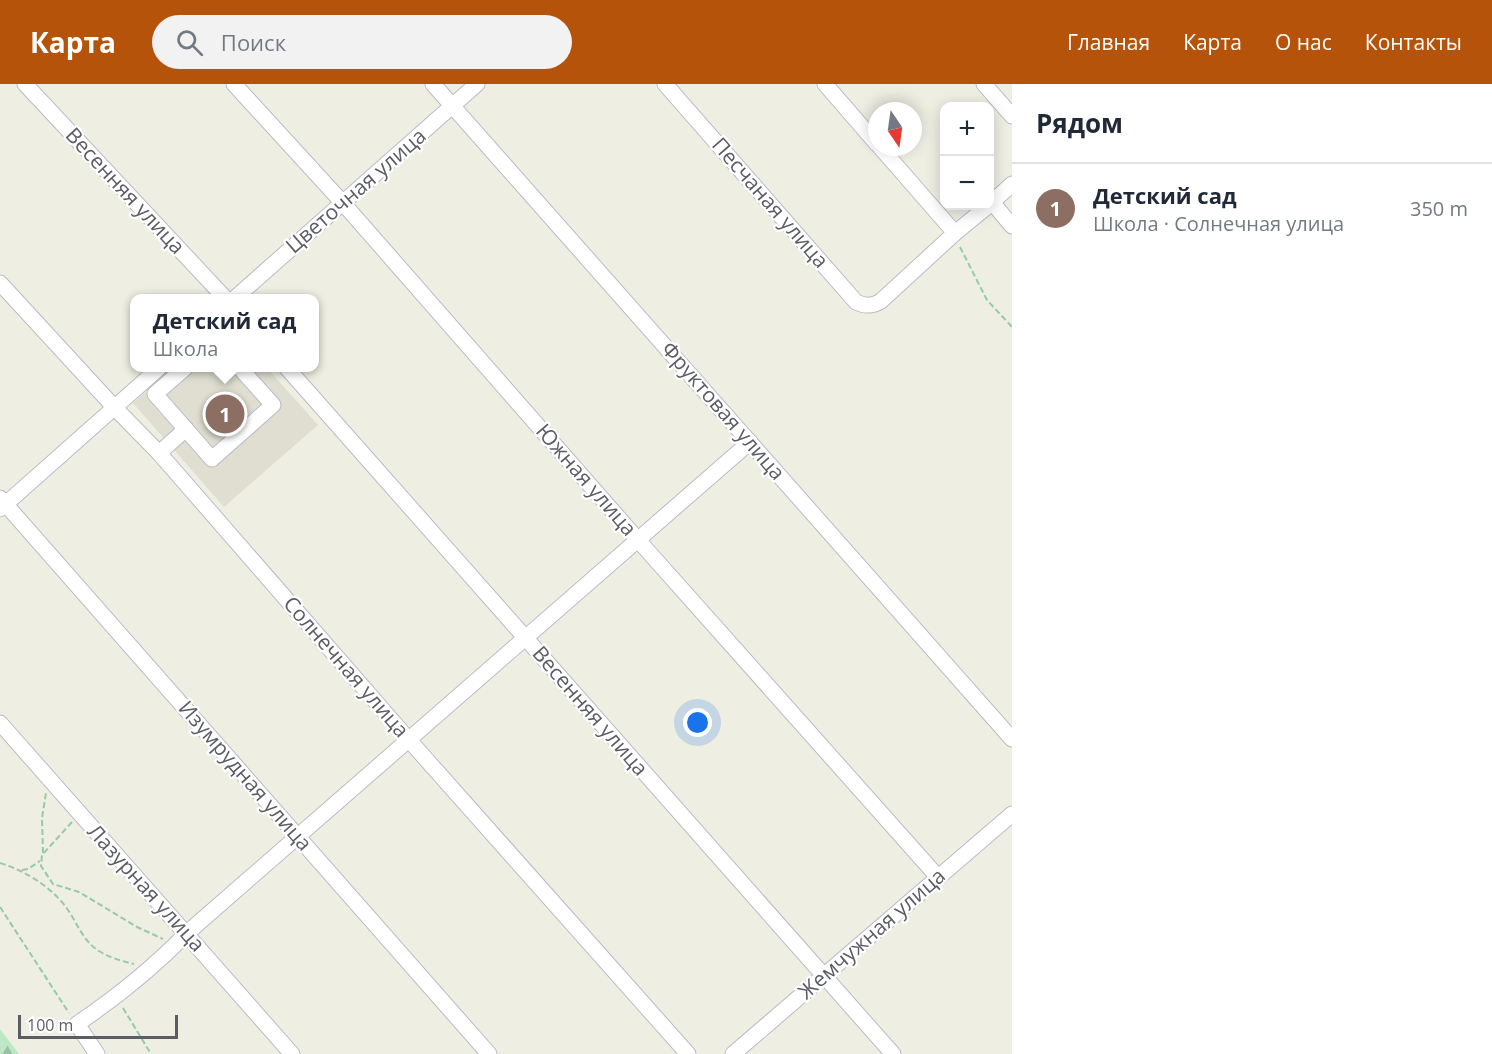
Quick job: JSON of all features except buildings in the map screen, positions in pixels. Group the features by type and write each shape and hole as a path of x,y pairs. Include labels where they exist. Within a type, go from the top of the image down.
{"street":[{"name":"Весенняя улица","path":"25,84 221,294"},
{"name":"Южная улица","path":"234,84 342,202 937,876"},
{"name":"Фруктовая улица","path":"433,84 1012,739"},
{"name":"Цветочная улица","path":"239,294 477,84"},
{"name":"Песчаная улица","path":"665,84 856,302 869,306 882,301 955,233"},
{"path":"825,84 868,134"},
{"path":"984,84 1012,116"},
{"path":"887,156 955,233 983,210"},
{"path":"994,200 1012,184"},
{"path":"994,208 1012,226"},
{"name":"Солнечная улица","path":"0,283 114,408 159,453 409,740 688,1054"},
{"path":"2,504 154,372"},
{"path":"180,372 155,394 212,459 273,405 244,372"},
{"name":"Весенняя улица","path":"291,372 893,1054"},
{"path":"159,453 186,429"},
{"path":"97,1054 77,1024 117,997 158,963 182,939 525,637 750,442"},
{"name":"Изумрудная улица","path":"2,504 489,1054"},
{"name":"Лазурная улица","path":"0,723 80,814 182,939 292,1054"},
{"name":"Жемчужная улица","path":"733,1054 824,977 937,876 1012,814"}],"path":[{"path":"955,233 962,253 987,300 1012,327"},
{"path":"44,853 42,818 46,793 52,783"},
{"path":"20,870 38,864 44,853 80,814"},
{"path":"42,858 41,866 52,884 79,891 138,927 182,939"},
{"path":"0,863 20,870 42,884 66,908 87,942 98,951 134,964"},
{"path":"0,907 77,1024"},
{"path":"117,997 151,1054"}],"shaded area":[{"path":"168,372 271,372 318,425 224,507 133,403"}],"green space":[{"path":"0,1029 19,1054 0,1054"}],"place":[{"name":"Детский сад","path":"225,414"}]}
